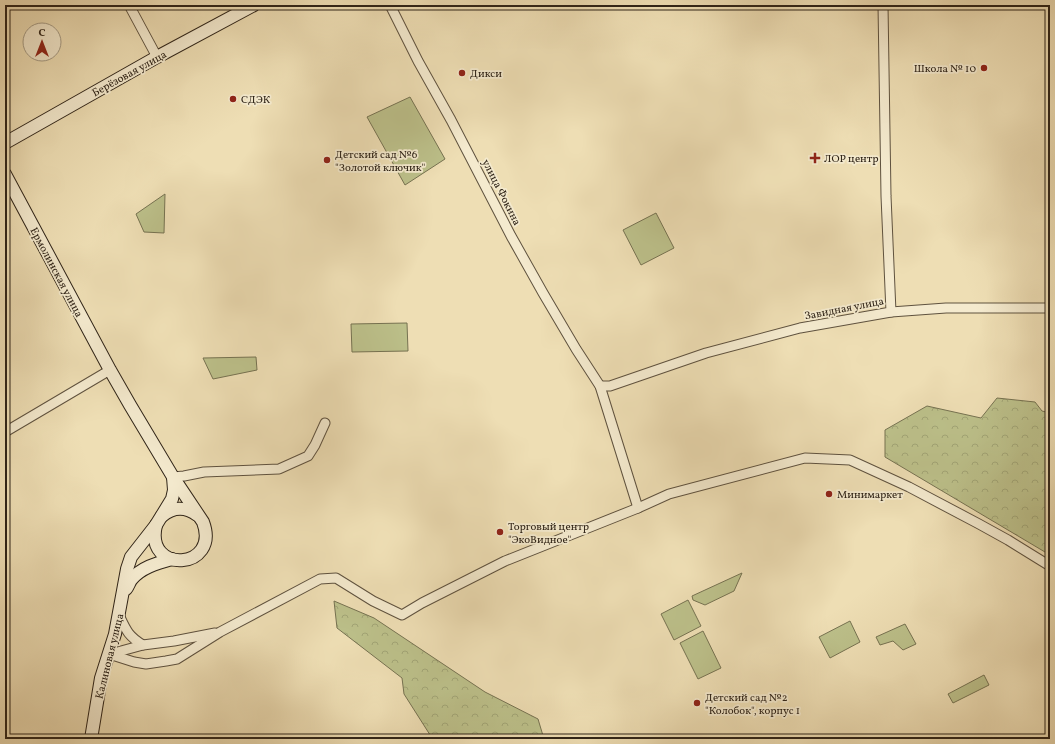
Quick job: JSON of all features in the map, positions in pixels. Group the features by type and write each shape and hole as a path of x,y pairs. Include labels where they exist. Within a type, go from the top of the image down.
{"street":[{"path":"129,5 157,57"},
{"name":"Берёзовая улица","path":"5,143 157,57 254,5"},
{"name":"улица Фокина","path":"390,5 514,242 576,349 600,386 638,508"},
{"name":"Завидная улица","path":"600,386 610,386 706,353 800,328 891,312 886,196 883,5"},
{"name":"Ермолинская улица","path":"5,174 110,370 140,423 198,516"},
{"path":"891,312 946,308 1050,308"},
{"path":"5,432 110,370"},
{"path":"123,596 127,569 131,557 158,521 172,499 174,490 173,477 204,472 279,469 308,456 325,423"},
{"path":"109,654 134,662 146,664 177,659 220,632 320,579 336,578 373,601 402,615 422,603 505,561 638,508 669,494 805,458 850,460 909,487 979,524 1050,566"},
{"path":"175,509 192,511 198,516 206,529 204,545 200,552 187,560 179,561 164,556 156,546 154,533 158,521 167,512 175,509"},
{"path":"123,596 131,580 141,571 156,563 172,559"},
{"name":"Калиновая улица","path":"91,739 101,678 115,634 123,596"},
{"path":"119,615 127,631 134,640 143,644"},
{"path":"109,654 143,644 174,641 220,632"}],"green space":[{"path":"410,97 445,159 405,185 367,117"},
{"path":"165,194 164,233 144,232 136,214"},
{"path":"656,213 674,248 641,265 623,230"},
{"path":"407,323 408,351 352,352 351,324"},
{"path":"256,357 257,370 213,379 203,358"},
{"path":"997,398 1035,402 1042,411 1050,413 1050,555 885,457 885,430 927,406 981,418"},
{"path":"742,573 734,591 705,605 693,600 692,596"},
{"path":"688,600 701,626 674,640 661,614"},
{"path":"334,601 374,618 485,692 538,719 544,739 432,738 404,694 402,678 337,628"},
{"path":"850,621 860,642 830,658 819,637"},
{"path":"905,624 916,644 903,650 893,641 880,645 876,637"},
{"path":"703,631 721,668 698,679 680,643"},
{"path":"984,675 989,685 953,703 948,694"}],"place":[{"name":"Школа № 10","path":"984,68"},
{"name":"Дикси","path":"462,73"},
{"name":"СДЭК","path":"233,99"},
{"name":"ЛОР центр","path":"815,158"},
{"name":"Детский сад №6 \"Золотой ключик\"","path":"327,160"},
{"name":"Минимаркет","path":"829,494"},
{"name":"Торговый центр \"ЭкоВидное\"","path":"500,532"},
{"name":"Детский сад №2 \"Колобок\", корпус 1","path":"697,703"}]}
